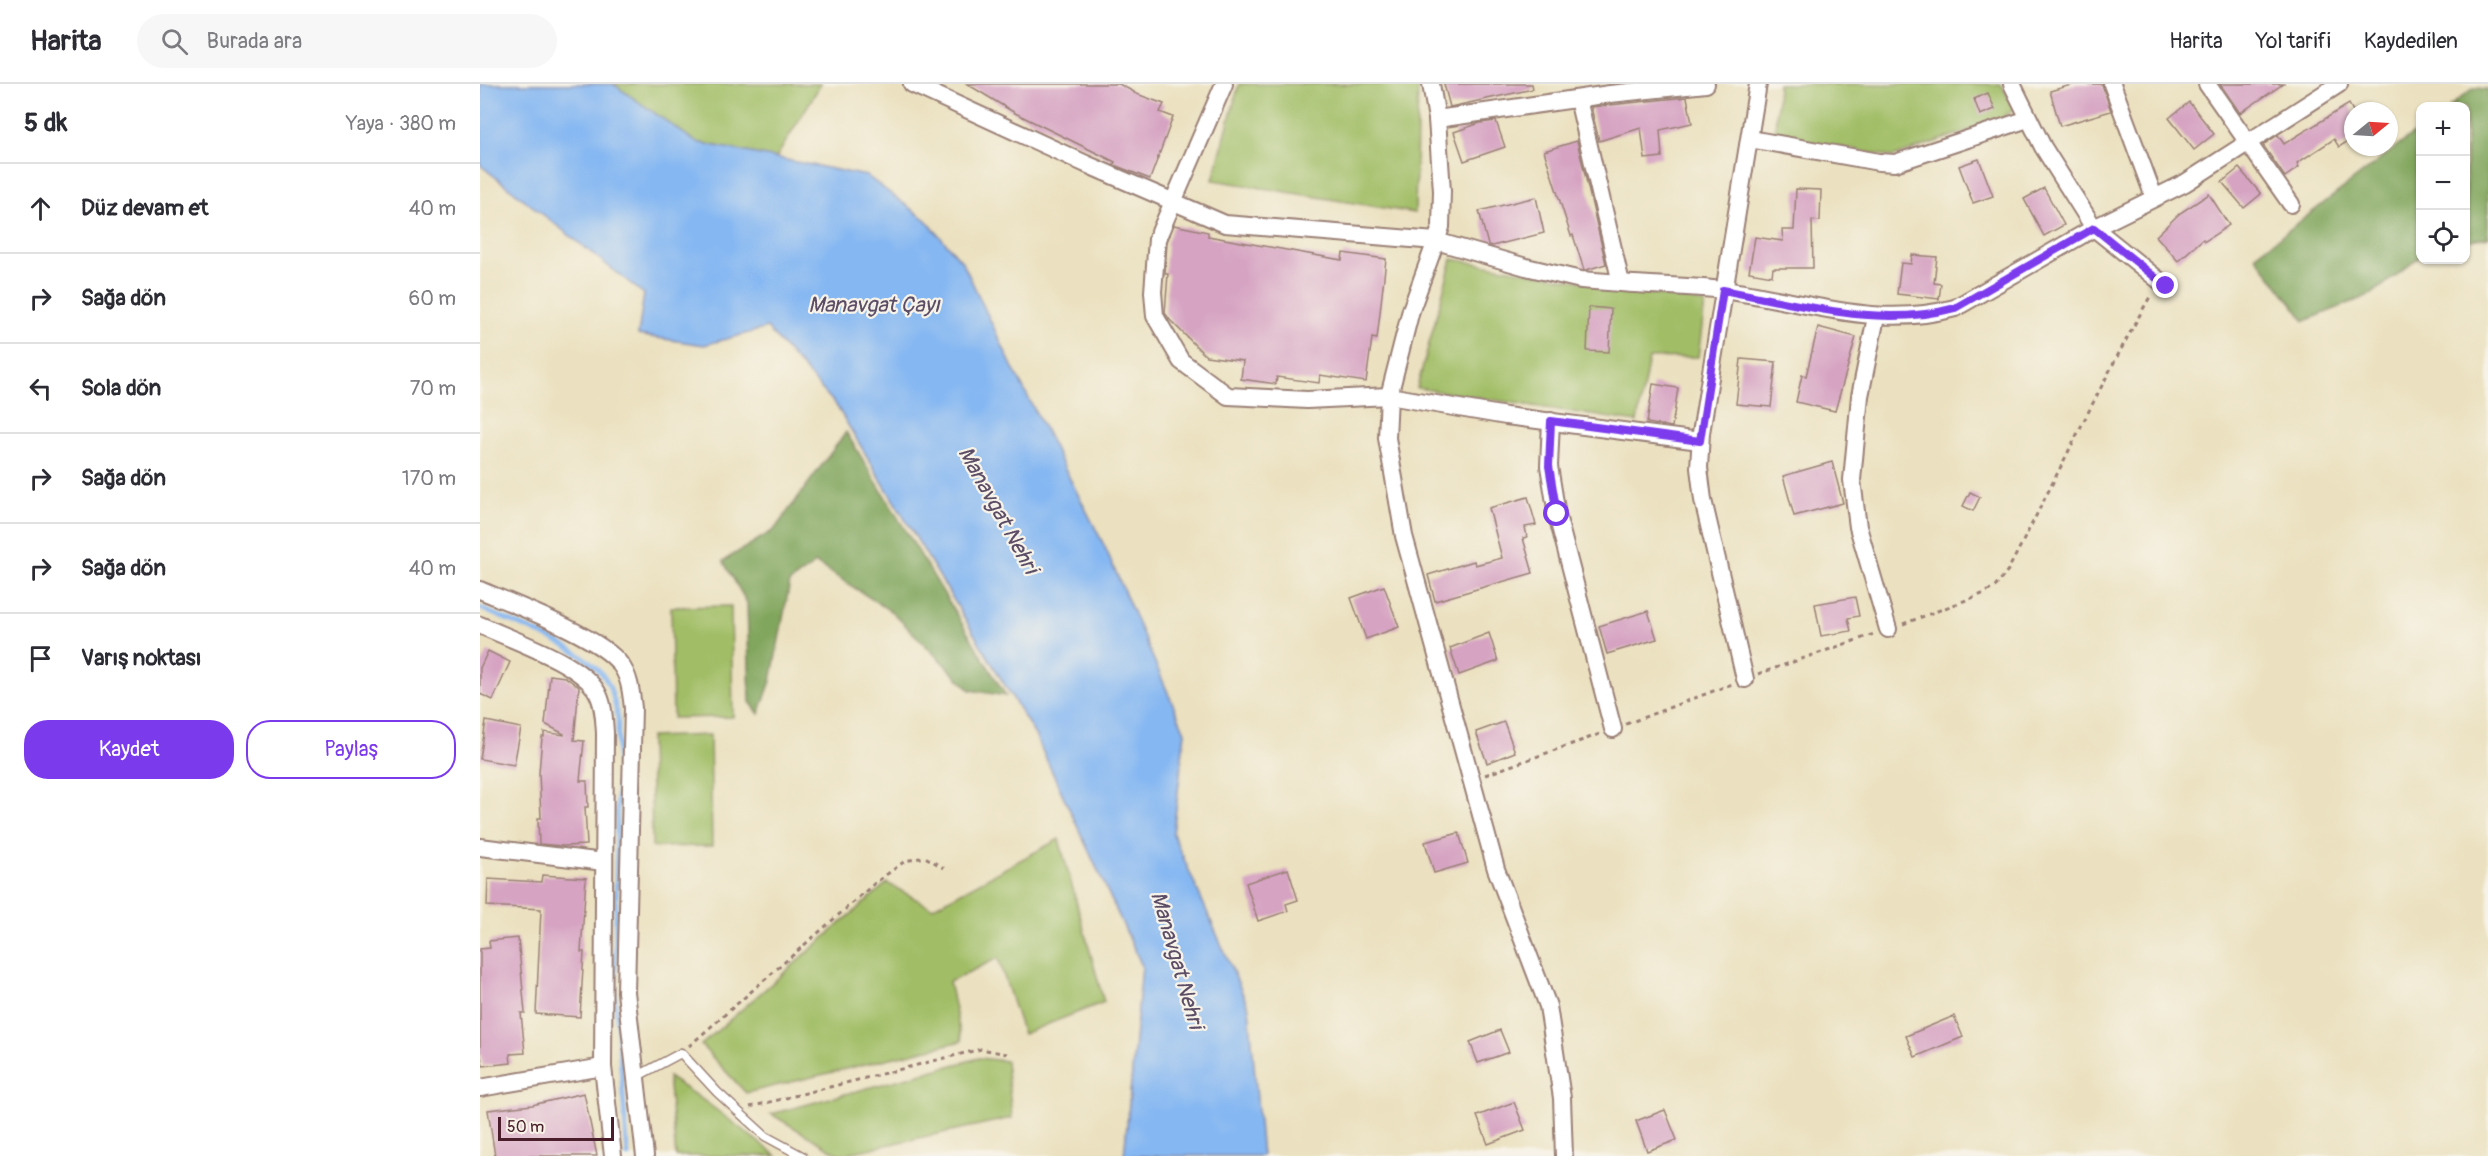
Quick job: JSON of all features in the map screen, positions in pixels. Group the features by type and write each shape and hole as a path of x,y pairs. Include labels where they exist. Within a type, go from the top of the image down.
{"street":[{"path":"912,84 1225,224 1436,241 1581,280 1723,290 1876,317 1931,315 1955,308 2094,228 2185,183 2339,84"},
{"path":"1224,84 1157,239 1153,292 1155,316 1181,361 1228,396 1307,400 1389,396 1700,441"},
{"path":"1431,84 1437,119 1442,191 1441,227 1411,310 1389,396 1387,438 1404,536 1496,869 1548,1005 1562,1098 1564,1156"},
{"path":"1437,119 1644,87 1706,84"},
{"path":"1744,679 1703,500 1699,468 1700,441 1723,290 1758,84"},
{"path":"2012,84 2043,147 2094,228 2162,283"},
{"path":"2112,84 2154,197"},
{"path":"2207,84 2291,204"},
{"path":"1578,99 1622,284"},
{"path":"1750,139 1895,163 2028,119"},
{"path":"1876,317 1860,396 1852,480 1858,527 1888,629"},
{"path":"1551,421 1549,466 1557,514 1613,729"},
{"path":"480,590 598,645 619,662 630,681 633,708 626,992 645,1156"},
{"path":"480,625 574,668 588,679 598,694 603,711 605,734 603,1067 613,1156"},
{"path":"480,847 604,862"},
{"path":"480,1088 603,1067"}],"lane":[{"path":"636,1077 681,1053 765,1136 802,1156"}],"path":[{"path":"1471,780 1744,679 1976,598 1996,586 2008,570 2071,450 2125,340 2162,283"},
{"path":"681,1053 875,883 904,861 925,857 944,868"},
{"path":"737,1110 981,1048 1007,1054"}],"green space":[{"path":"613,84 821,84 776,158 696,142"},
{"path":"1239,84 1418,84 1415,213 1213,180"},
{"path":"1778,84 2001,84 2014,109 2001,119 1893,157 1775,135"},
{"path":"2474,88 2488,89 2488,237 2470,240 2470,102 2455,102"},
{"path":"2416,132 2416,260 2372,294 2305,321 2255,256 2385,156 2398,156 2398,146"},
{"path":"1452,259 1705,303 1698,357 1649,358 1637,422 1417,388"},
{"path":"846,432 1006,696 970,690 892,612 816,563 790,582 771,681 759,714 750,702 747,603 723,561 774,530"},
{"path":"731,606 733,717 673,718 671,607"},
{"path":"710,735 712,846 652,847 650,737"},
{"path":"1059,839 1104,1002 1023,1034 998,958 949,982 962,1041 746,1093 701,1045 887,883 932,908"},
{"path":"979,1058 1006,1061 1012,1118 840,1155 771,1114"},
{"path":"668,1077 706,1102 777,1156 676,1156"}],"water":[{"name":"Manavgat Çayı","path":"480,84 613,84 696,142 867,176 926,220 963,263 1012,366 1105,547 1185,732 1173,834 1249,1008 1262,1156 1124,1156 1142,966 1035,735 836,405 767,328 704,345 638,335 644,294 480,165"}],"building":[{"path":"967,84 1119,84 1134,93 1164,104 1160,112 1173,117 1150,179 1114,165 1115,162 1015,113"},
{"path":"1444,84 1532,84 1533,89 1450,107"},
{"path":"2075,84 2102,84 2111,111 2060,126 2050,91"},
{"path":"2220,84 2283,84 2240,113"},
{"path":"1988,93 1995,109 1980,115 1974,99"},
{"path":"1687,97 1692,123 1660,130 1662,157 1645,159 1641,128 1599,141 1591,107"},
{"path":"2189,102 2214,134 2194,150 2169,118"},
{"path":"2344,107 2344,144 2339,147 2334,139 2297,163 2299,167 2285,177 2263,145 2278,135 2284,144"},
{"path":"1496,121 1505,147 1464,161 1454,132 1480,123"},
{"path":"1577,141 1606,264 1586,270 1584,270 1573,235 1571,236 1544,151"},
{"path":"1979,159 1993,196 1973,203 1959,166"},
{"path":"2239,168 2261,194 2244,208 2222,182"},
{"path":"2044,188 2064,225 2044,236 2024,199"},
{"path":"1796,189 1821,190 1820,221 1812,220 1813,268 1773,268 1772,276 1749,272 1755,237 1783,241 1782,230 1794,230"},
{"path":"2209,194 2229,225 2205,241 2203,239 2178,261 2156,236 2180,213"},
{"path":"1536,197 1544,233 1492,246 1488,245 1479,211"},
{"path":"1174,225 1208,232 1208,236 1342,260 1343,253 1386,259 1377,339 1372,338 1366,382 1320,375 1319,383 1277,377 1276,384 1241,379 1243,361 1206,356 1165,313 1168,274 1165,274 1167,242"},
{"path":"1912,255 1937,257 1934,283 1941,284 1939,299 1897,294 1901,263 1911,264"},
{"path":"1589,307 1611,309 1609,352 1587,351"},
{"path":"1818,327 1856,337 1835,411 1796,402 1802,375 1806,376"},
{"path":"1741,359 1776,362 1771,407 1736,404"},
{"path":"1653,384 1678,388 1672,427 1647,423"},
{"path":"1832,462 1843,503 1794,516 1783,476"},
{"path":"1970,492 1980,497 1973,511 1963,506"},
{"path":"1528,497 1536,525 1525,527 1527,537 1523,538 1533,573 1435,601 1428,575 1474,561 1475,565 1502,558 1489,508"},
{"path":"1384,586 1399,627 1366,639 1351,598"},
{"path":"1855,597 1859,616 1848,618 1851,631 1821,636 1815,604"},
{"path":"1648,611 1657,639 1607,654 1599,626"},
{"path":"1489,633 1498,661 1459,675 1450,648"},
{"path":"488,651 510,662 493,700 480,694 480,668"},
{"path":"550,675 565,677 579,687 574,740 584,741 580,781 587,781 588,807 585,807 587,845 539,844 538,818 541,818 539,773 542,737 544,737 544,732 564,735 545,724"},
{"path":"486,721 521,728 514,765 480,759"},
{"path":"1504,722 1515,752 1487,763 1476,732"},
{"path":"1459,833 1468,863 1434,873 1425,842"},
{"path":"1288,869 1298,900 1286,904 1288,911 1258,921 1246,883"},
{"path":"542,875 586,878 581,952 584,952 580,1017 536,1014 541,909 487,906 488,879 541,882"},
{"path":"518,938 525,1013 521,1013 525,1053 510,1054 511,1063 483,1066 480,1052 480,949 490,948 489,941"},
{"path":"1954,1016 1963,1037 1915,1057 1906,1036"},
{"path":"1500,1030 1509,1052 1478,1063 1470,1042"},
{"path":"584,1093 597,1156 495,1156 488,1110 532,1105"},
{"path":"1514,1102 1525,1130 1488,1144 1477,1116"},
{"path":"1665,1110 1677,1140 1647,1151 1636,1121"}],"waterway":[{"path":"480,608 546,637 580,655 604,677 613,698 618,720 615,995 628,1156"}],"route":[{"path":"1557,514 1549,466 1551,421 1700,441 1723,290 1876,317 1931,315 1955,308 2094,228 2166,286"}],"water label":[{"name":"Manavgat Nehri","path":"998,510"},
{"name":"Manavgat Nehri","path":"1177,960"}]}
